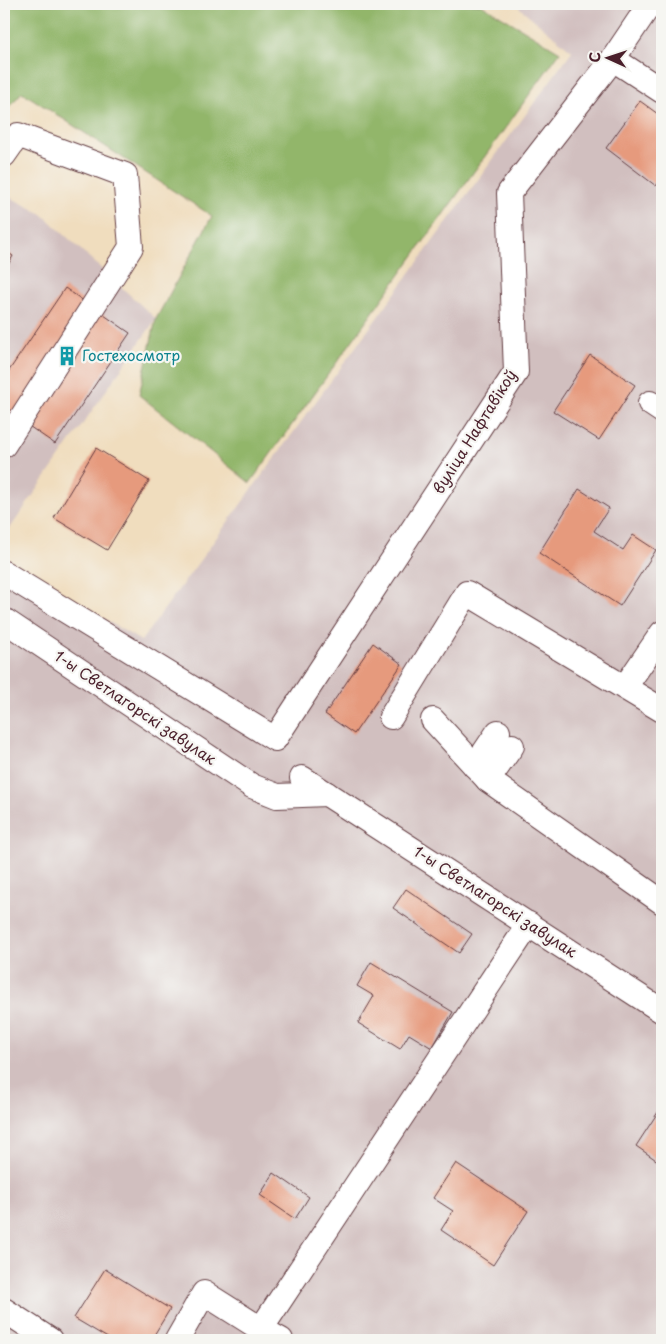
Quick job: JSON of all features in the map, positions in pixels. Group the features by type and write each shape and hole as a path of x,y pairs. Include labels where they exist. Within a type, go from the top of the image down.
{"street":[{"name":"вуліца Нафтавікоў","path":"4,573 275,739 516,372 509,193 613,59 650,4"},
{"path":"613,59 662,91"},
{"path":"4,155 18,135 125,175 131,247 4,445"},
{"path":"391,716 467,593 662,710"},
{"name":"1-ы Светлагорскі завулак","path":"4,620 252,786 278,796 327,794"},
{"path":"625,687 662,633"},
{"path":"433,720 482,773 662,902"},
{"path":"482,773 505,739"},
{"name":"1-ы Светлагорскі завулак","path":"302,778 662,1011"},
{"path":"177,1340 204,1293 271,1335 529,924"},
{"path":"4,1310 50,1340"}],"shaded area":[{"path":"515,4 662,4 662,1340 4,1340 4,559 141,641 572,51"},
{"path":"4,194 42,214 156,319 4,537"}],"green space":[{"path":"4,4 481,4 560,52 250,483 139,395 156,319 212,216 22,92 4,113"}],"building":[{"path":"640,101 662,117 662,178 656,186 606,148"},
{"path":"4,250 13,256 4,272"},
{"name":"Гостехосмотр","path":"65,288 130,333 55,444 4,409 4,378"},
{"path":"590,355 635,385 599,440 553,411"},
{"path":"96,448 149,481 107,550 54,518"},
{"path":"579,489 609,508 594,531 623,550 633,535 656,550 620,606 539,553"},
{"path":"373,643 402,664 354,734 325,714"},
{"path":"406,889 472,934 459,953 393,908"},
{"path":"371,962 453,1012 432,1048 409,1034 400,1049 358,1023 374,996 357,986"},
{"path":"662,1106 662,1164 636,1146"},
{"path":"456,1163 528,1211 493,1265 441,1230 453,1211 433,1198"},
{"path":"274,1173 309,1197 295,1219 260,1195"},
{"path":"105,1269 170,1309 151,1340 111,1340 74,1318"}],"place":[{"name":"Гостехосмотр","path":"67,356"}]}
